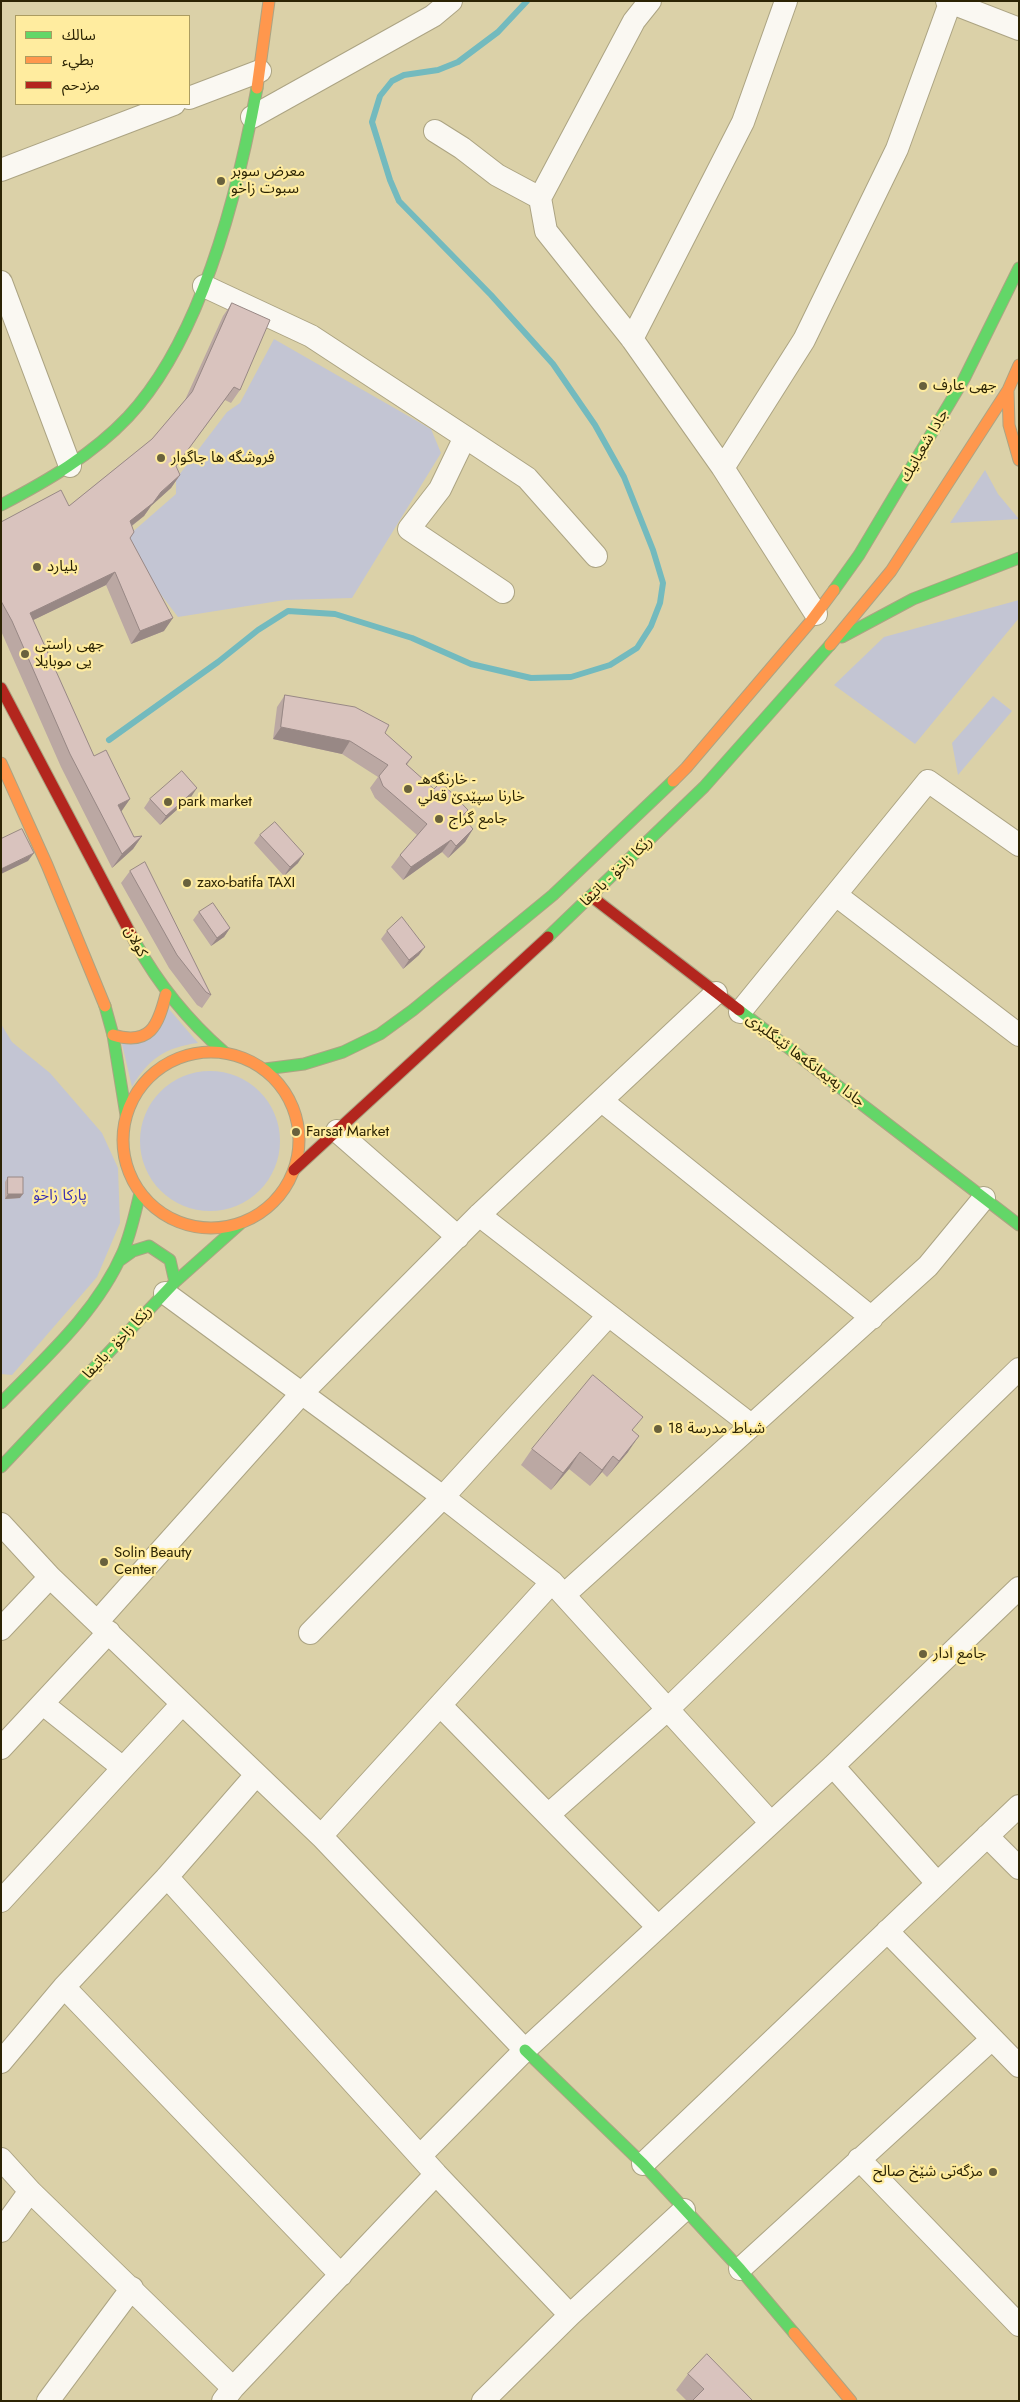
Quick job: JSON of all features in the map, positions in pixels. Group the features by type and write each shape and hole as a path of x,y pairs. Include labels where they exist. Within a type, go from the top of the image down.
{"main road":[{"path":"1,506 70,466 121,424 152,387 179,346 193,317 232,203 252,117 272,4"},
{"name":"جادا شعبانيك","path":"816,614 878,526 960,388 1019,268"},
{"path":"1019,365 1009,387 1006,418 1012,445 1019,460"},
{"name":"رێکا زاخۆ - باتیفا","path":"294,1170 592,898 704,787 834,642 910,544 1009,387"},
{"path":"834,642 913,600 1019,558"},
{"name":"رێکا زاخۆ - باتیفا","path":"265,1069 320,1060 343,1052 380,1034 413,1010 553,895 686,768 816,614"},
{"name":"كولان","path":"1,688 32,745 67,817 150,970 166,994 196,1028 224,1052"},
{"path":"1,763 91,968 113,1035 126,1115"},
{"name":"جادا په‌يمانگه‌ها ئێنگليزى","path":"592,898 1019,1225"},
{"path":"113,1035 135,1040 146,1036 156,1025 161,1015 166,994"},
{"path":"198,1052 224,1052 245,1058 265,1069 281,1085 294,1111 298,1125 299,1148 294,1170 282,1193 263,1211 240,1224 212,1229 185,1225 160,1212 140,1193 127,1169 122,1142 126,1115 137,1092 153,1073 174,1059 198,1052"},
{"path":"1,1403 90,1308 119,1261 133,1223 140,1193"},
{"name":"رێکا زاخۆ - باتیفا","path":"1,1467 170,1288 240,1224"},
{"path":"119,1261 133,1251 149,1246 170,1260 170,1288"},
{"path":"525,2050 642,2164 740,2269 852,2401"}],"street":[{"path":"252,117 432,16 451,1"},
{"path":"650,1 634,21 540,198 546,231 632,339 722,468 816,614"},
{"path":"632,339 744,122 786,1"},
{"path":"722,468 804,340 897,149 949,2 1019,29"},
{"path":"190,98 260,71"},
{"path":"1,170 171,105"},
{"path":"435,131 497,174 540,198"},
{"path":"1,282 70,466"},
{"path":"204,286 311,336 527,478 596,556"},
{"path":"465,437 440,489 409,529 503,592"},
{"path":"740,1012 928,781 1019,845"},
{"path":"836,895 1019,1035"},
{"path":"1,1748 43,1704 104,1626 302,1393 479,1216 716,993"},
{"path":"602,1102 872,1318"},
{"path":"337,1131 458,1237"},
{"path":"321,1836 440,1705 558,1588 751,1425 872,1318 928,1266 984,1198"},
{"path":"479,1216 751,1425"},
{"path":"170,1288 302,1393 443,1497 558,1588 771,1823"},
{"path":"310,1633 443,1497 608,1316"},
{"path":"548,1815 667,1710 1019,1369"},
{"path":"1,1524 50,1577 104,1626 182,1704 321,1836 525,2050"},
{"path":"1,1630 50,1577"},
{"path":"420,2156 525,2050 834,1766 1019,1588"},
{"path":"43,1704 123,1768"},
{"path":"1,1901 182,1704"},
{"path":"440,1705 658,1927"},
{"path":"834,1766 938,1883"},
{"path":"1,2062 64,1987 167,1877 256,1775"},
{"path":"642,2164 1019,1806"},
{"path":"987,1836 1019,1868"},
{"path":"167,1877 436,2174 570,2315"},
{"path":"887,1931 1019,2066"},
{"path":"64,1987 340,2275"},
{"path":"740,2269 992,2038"},
{"path":"1,2159 30,2191 132,2288 228,2394 436,2174"},
{"path":"859,2159 1019,2325"},
{"path":"1,2231 30,2191"},
{"path":"483,2401 570,2315 684,2210"},
{"path":"48,2401 132,2288"}],"green space":[{"path":"274,339 431,429 441,453 352,598 285,600 178,617 130,554 129,535 176,494 176,479 227,412 240,403"},
{"path":"985,470 998,494 1019,519 950,523"},
{"path":"1019,600 1019,618 915,744 834,685 884,637"},
{"path":"993,696 1012,711 958,775 952,743"},
{"path":"169,1009 198,1043 167,1051 159,1056 151,1062 132,1087 122,1044"},
{"name":"پارکا زاخۆ","path":"1,1024 12,1042 50,1073 102,1133 118,1168 120,1223 97,1277 12,1375 1,1374"},
{"path":"210,1071 224,1072 237,1076 260,1091 275,1114 279,1127 279,1155 275,1168 260,1191 237,1206 224,1210 210,1211 196,1210 183,1206 160,1191 145,1168 141,1155 140,1141 141,1127 145,1114 160,1091 183,1076 196,1072"}],"building":[{"path":"232,303 270,320 240,390 234,387 176,466 180,475 161,492 153,503 130,521 134,532 130,538 173,618 140,631 115,572 30,613 94,756 106,750 130,799 118,805 134,837 142,836 122,854 70,754 12,621 1,601 1,522 61,490 69,506 152,439 192,392"},
{"path":"285,695 355,707 389,725 385,733 412,757 406,764 434,789 441,782 468,810 462,816 473,829 456,846 451,840 411,867 400,855 427,824 383,786 379,776 388,765 350,741 281,727"},
{"name":"park market","path":"182,771 197,788 166,816 150,799"},
{"path":"275,822 304,854 290,867 260,835"},
{"path":"22,829 34,853 1,869 1,839"},
{"path":"145,862 211,995 206,992 177,955 130,871"},
{"path":"213,903 230,928 217,938 199,912"},
{"path":"402,917 425,947 409,960 387,931"},
{"path":"8,1177 23,1177 23,1194 8,1194"},
{"path":"593,1375 643,1417 632,1430 639,1436 619,1461 613,1456 602,1470 580,1452 563,1473 532,1449"},
{"path":"707,2354 753,2401 692,2401 704,2389 688,2374"}],"waterway":[{"path":"109,740 218,662 258,630 288,611 335,614 412,638 471,664 531,678 571,677 610,665 637,648 651,626 660,603 663,583 653,550 624,477 595,425 553,364 491,295 399,201 390,180 372,122 380,96 392,81 404,75 438,70 458,62 498,32 527,1"}],"traffic: fast":[{"path":"1,505 52,477 114,431 128,417 154,384 177,347 196,306 213,262 227,217 257,88"},
{"path":"834,590 859,555 964,379 1019,268"},
{"path":"842,637 913,599 1019,558"},
{"path":"548,937 704,787 830,645"},
{"path":"265,1069 304,1064 343,1052 380,1034 413,1010 553,895 673,781"},
{"path":"135,942 154,973 175,1001 224,1052"},
{"path":"105,1006 113,1035 126,1115"},
{"path":"739,1010 1019,1225"},
{"path":"1,1403 53,1351 85,1314 99,1294 123,1252 131,1230 140,1193"},
{"path":"1,1467 175,1282 240,1224"},
{"path":"119,1261 133,1251 149,1246 170,1260 175,1282"},
{"path":"525,2050 643,2164 740,2269 794,2333"}],"traffic: slow":[{"path":"257,88 269,1"},
{"path":"830,645 891,571 1008,390 1019,365"},
{"path":"1008,390 1009,425 1019,460"},
{"path":"673,781 811,621 834,590"},
{"path":"1,763 47,865 105,1006"},
{"path":"113,1035 136,1038 150,1031 160,1015 166,994"},
{"path":"202,1052 220,1052 252,1062 267,1072 279,1084 289,1099 295,1114 299,1140 295,1166 289,1181 279,1196 267,1208 252,1218 237,1224 220,1228 202,1228 170,1218 155,1208 143,1196 133,1181 127,1166 123,1149 123,1131 133,1099 143,1084 155,1072 170,1062 185,1056 202,1052"},
{"path":"794,2333 851,2401"}],"traffic: jam":[{"path":"1,688 135,942"},
{"path":"592,897 739,1010"},
{"path":"294,1170 548,937"}],"place":[{"name":"معرض سوبر سبوت زاخو","path":"221,181"},
{"name":"جهى عارف","path":"923,386"},
{"name":"فروشگه ها جاگوار","path":"161,458"},
{"name":"بليارد","path":"37,567"},
{"name":"جهى راستى يى موبايلا","path":"25,654"},
{"name":"خارنگه‌هـ - خارنا سپێدێ قه‌لي","path":"408,789"},
{"name":"park market","path":"168,802"},
{"name":"جامع گراج","path":"439,819"},
{"name":"zaxo-batifa TAXI","path":"187,883"},
{"name":"Farsat Market","path":"296,1132"},
{"name":"18 شباط مدرسة","path":"658,1429"},
{"name":"Solin Beauty Center","path":"104,1562"},
{"name":"جامع ادار","path":"923,1654"},
{"name":"مزگەتی شێخ صالح","path":"993,2172"}]}
